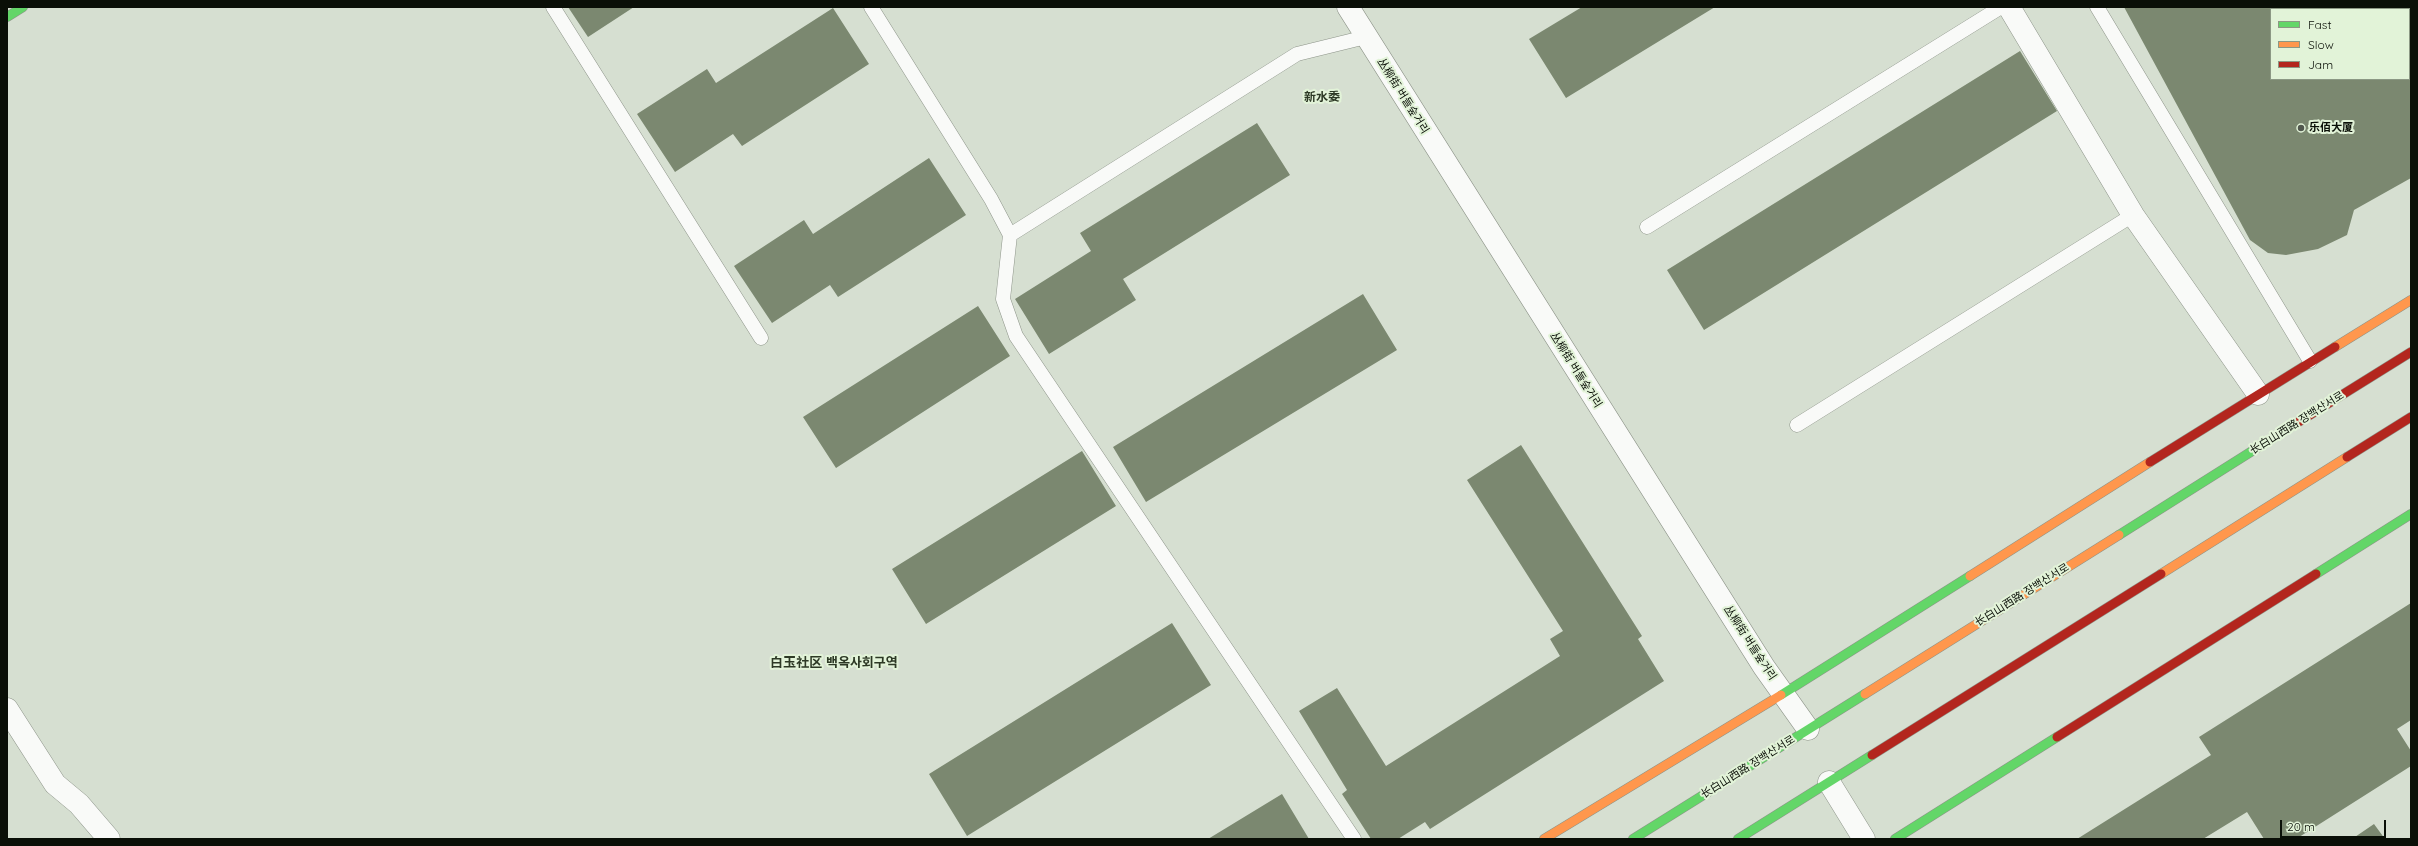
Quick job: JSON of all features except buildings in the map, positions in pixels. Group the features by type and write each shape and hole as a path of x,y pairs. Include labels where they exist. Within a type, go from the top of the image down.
{"main road":[{"path":"7,17 23,7"},
{"path":"1544,839 1784,693 2310,361 2411,300"},
{"name":"长白山西路 장백산서로","path":"1633,839 2411,352"},
{"path":"1738,839 2411,417"},
{"path":"1895,839 2411,514"}],"street":[{"name":"丛柳街 버들숲거리","path":"1348,7 1764,667 1784,693 1808,729"},
{"path":"2009,7 2133,215 2258,394"},
{"path":"7,709 55,784 79,804 109,839"},
{"path":"1829,782 1864,839"}],"lane":[{"path":"553,7 760,338"},
{"path":"871,7 991,199 1010,235 1003,300 1016,336 1354,839"},
{"path":"1647,227 2000,7"},
{"path":"2097,7 2310,361"},
{"path":"1010,235 1297,54 1366,37"},
{"path":"1797,425 2133,215"}],"traffic: fast":[{"path":"7,17 23,7"},
{"path":"2119,535 2276,436"},
{"path":"2316,574 2411,514"},
{"path":"1781,695 1970,576"},
{"path":"1633,839 1865,694"},
{"path":"1895,839 2057,737"},
{"path":"1738,839 1872,755"}],"traffic: slow":[{"path":"2335,347 2411,300"},
{"path":"2161,574 2347,457"},
{"path":"1970,576 2150,462"},
{"path":"1865,694 2119,535"},
{"path":"1544,839 1781,695"}],"traffic: jam":[{"path":"2150,462 2335,347"},
{"path":"2276,436 2411,352"},
{"path":"2347,457 2411,417"},
{"path":"1872,755 2161,574"},
{"path":"2057,737 2316,574"}],"place":[{"name":"乐佰大厦","path":"2301,128"}],"district":[{"name":"新水委","path":"1322,97"},
{"name":"白玉社区 백옥사회구역","path":"834,663"}]}
